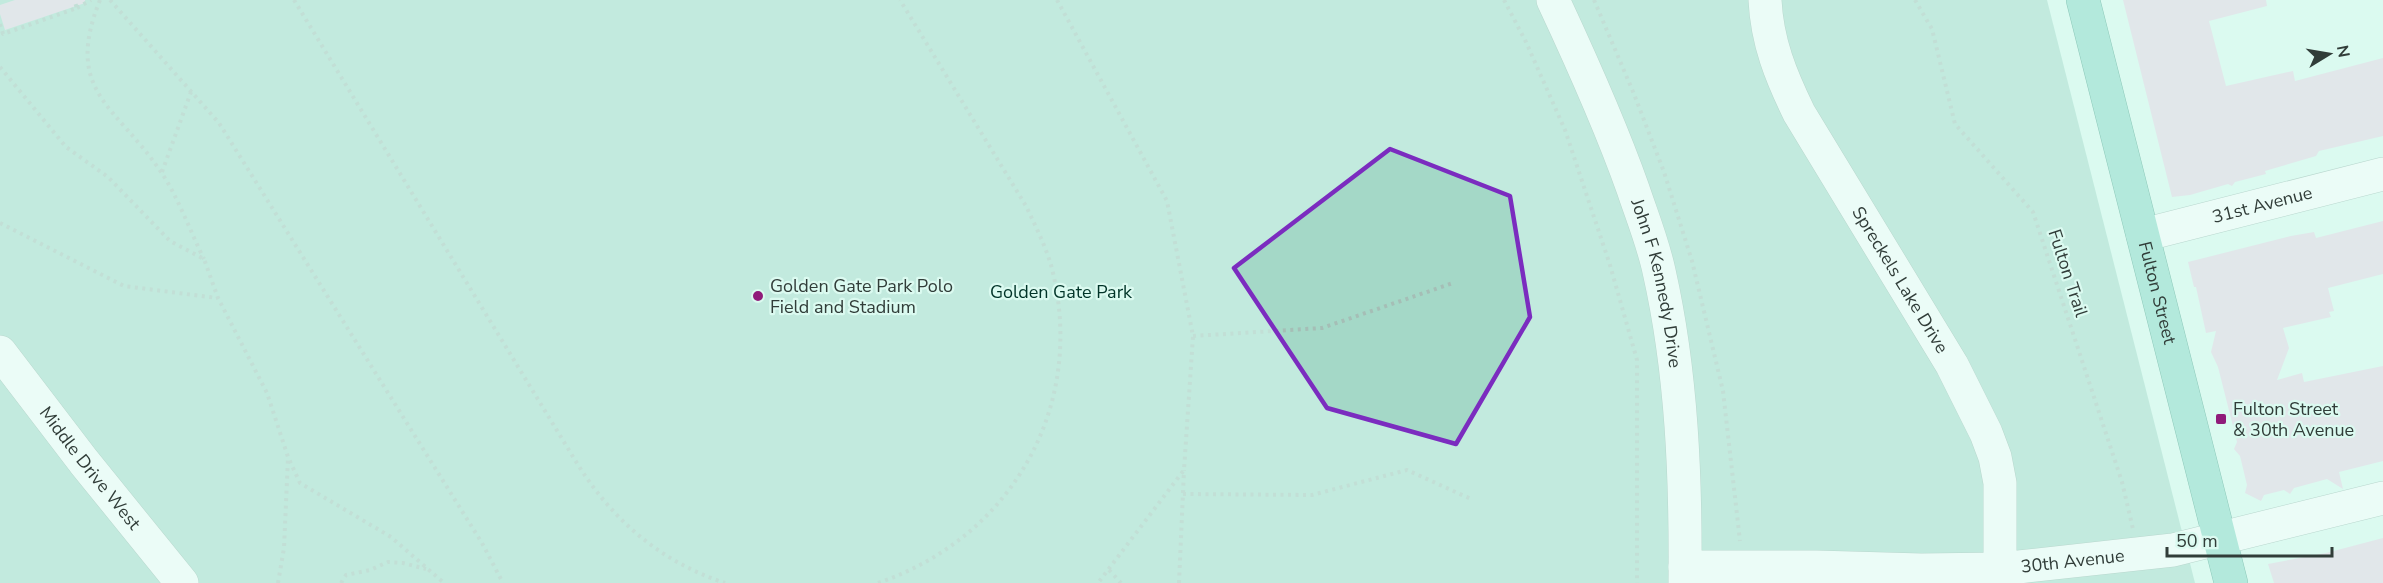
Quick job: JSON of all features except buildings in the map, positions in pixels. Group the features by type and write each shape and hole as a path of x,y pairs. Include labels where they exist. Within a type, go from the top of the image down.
{"main road":[{"name":"Fulton Street","path":"2083,0 2231,583"}],"street":[{"name":"John F Kennedy Drive","path":"1553,0 1624,164 1652,242 1659,270 1674,355 1680,408 1685,508 1685,575"},
{"name":"Spreckels Lake Drive","path":"1765,0 1772,51 1782,80 1799,113 1952,365 1986,433 1995,457 2000,483 2000,569"},
{"name":"31st Avenue","path":"2143,235 2383,174"},
{"name":"Middle Drive West","path":"0,352 84,462 182,583"},
{"name":"30th Avenue","path":"1685,575 1807,567 1921,570 2000,569 2173,550 2383,498"}],"path":[{"path":"74,0 77,8"},
{"path":"0,24 3,34 77,8 91,0"},
{"path":"100,0 91,24 86,64 95,90 162,172 204,259 218,298 267,393 288,457 300,483 391,537 444,583"},
{"path":"110,0 225,133 482,543 503,583"},
{"path":"294,0 574,460 599,496 631,531 650,545 688,568 725,583"},
{"path":"878,583 914,569 954,545 985,519 1005,497 1037,445 1056,386 1059,354 1057,293 1051,264 1039,234 1026,206 900,0"},
{"path":"1058,0 1167,201 1193,336 1182,494 1179,583"},
{"path":"1504,0 1526,42 1565,130 1610,265 1636,360 1637,583"},
{"name":"Fulton Trail","path":"1915,0 1932,29 1955,124 2033,212 2122,482 2138,553"},
{"path":"0,67 66,147 108,177 170,241 204,259"},
{"path":"162,172 191,92"},
{"path":"0,223 124,286 218,298"},
{"path":"1193,336 1322,328 1454,283"},
{"path":"278,583 284,548 288,457"},
{"path":"1098,583 1184,470"},
{"path":"1182,494 1312,495 1407,470 1471,499"},
{"path":"341,583 346,575 370,570 388,562 403,563 429,571"},
{"path":"1109,570 1120,583"}],"highlighted area":[{"path":"1390,149 1510,196 1530,317 1456,444 1327,408 1234,268"}],"green space":[{"name":"Golden Gate Park","path":"0,0 2047,0 2195,583 0,583"}],"place":[{"name":"Golden Gate Park Polo Field and Stadium","path":"758,296"},
{"name":"Fulton Street & 30th Avenue","path":"2221,419"}]}
